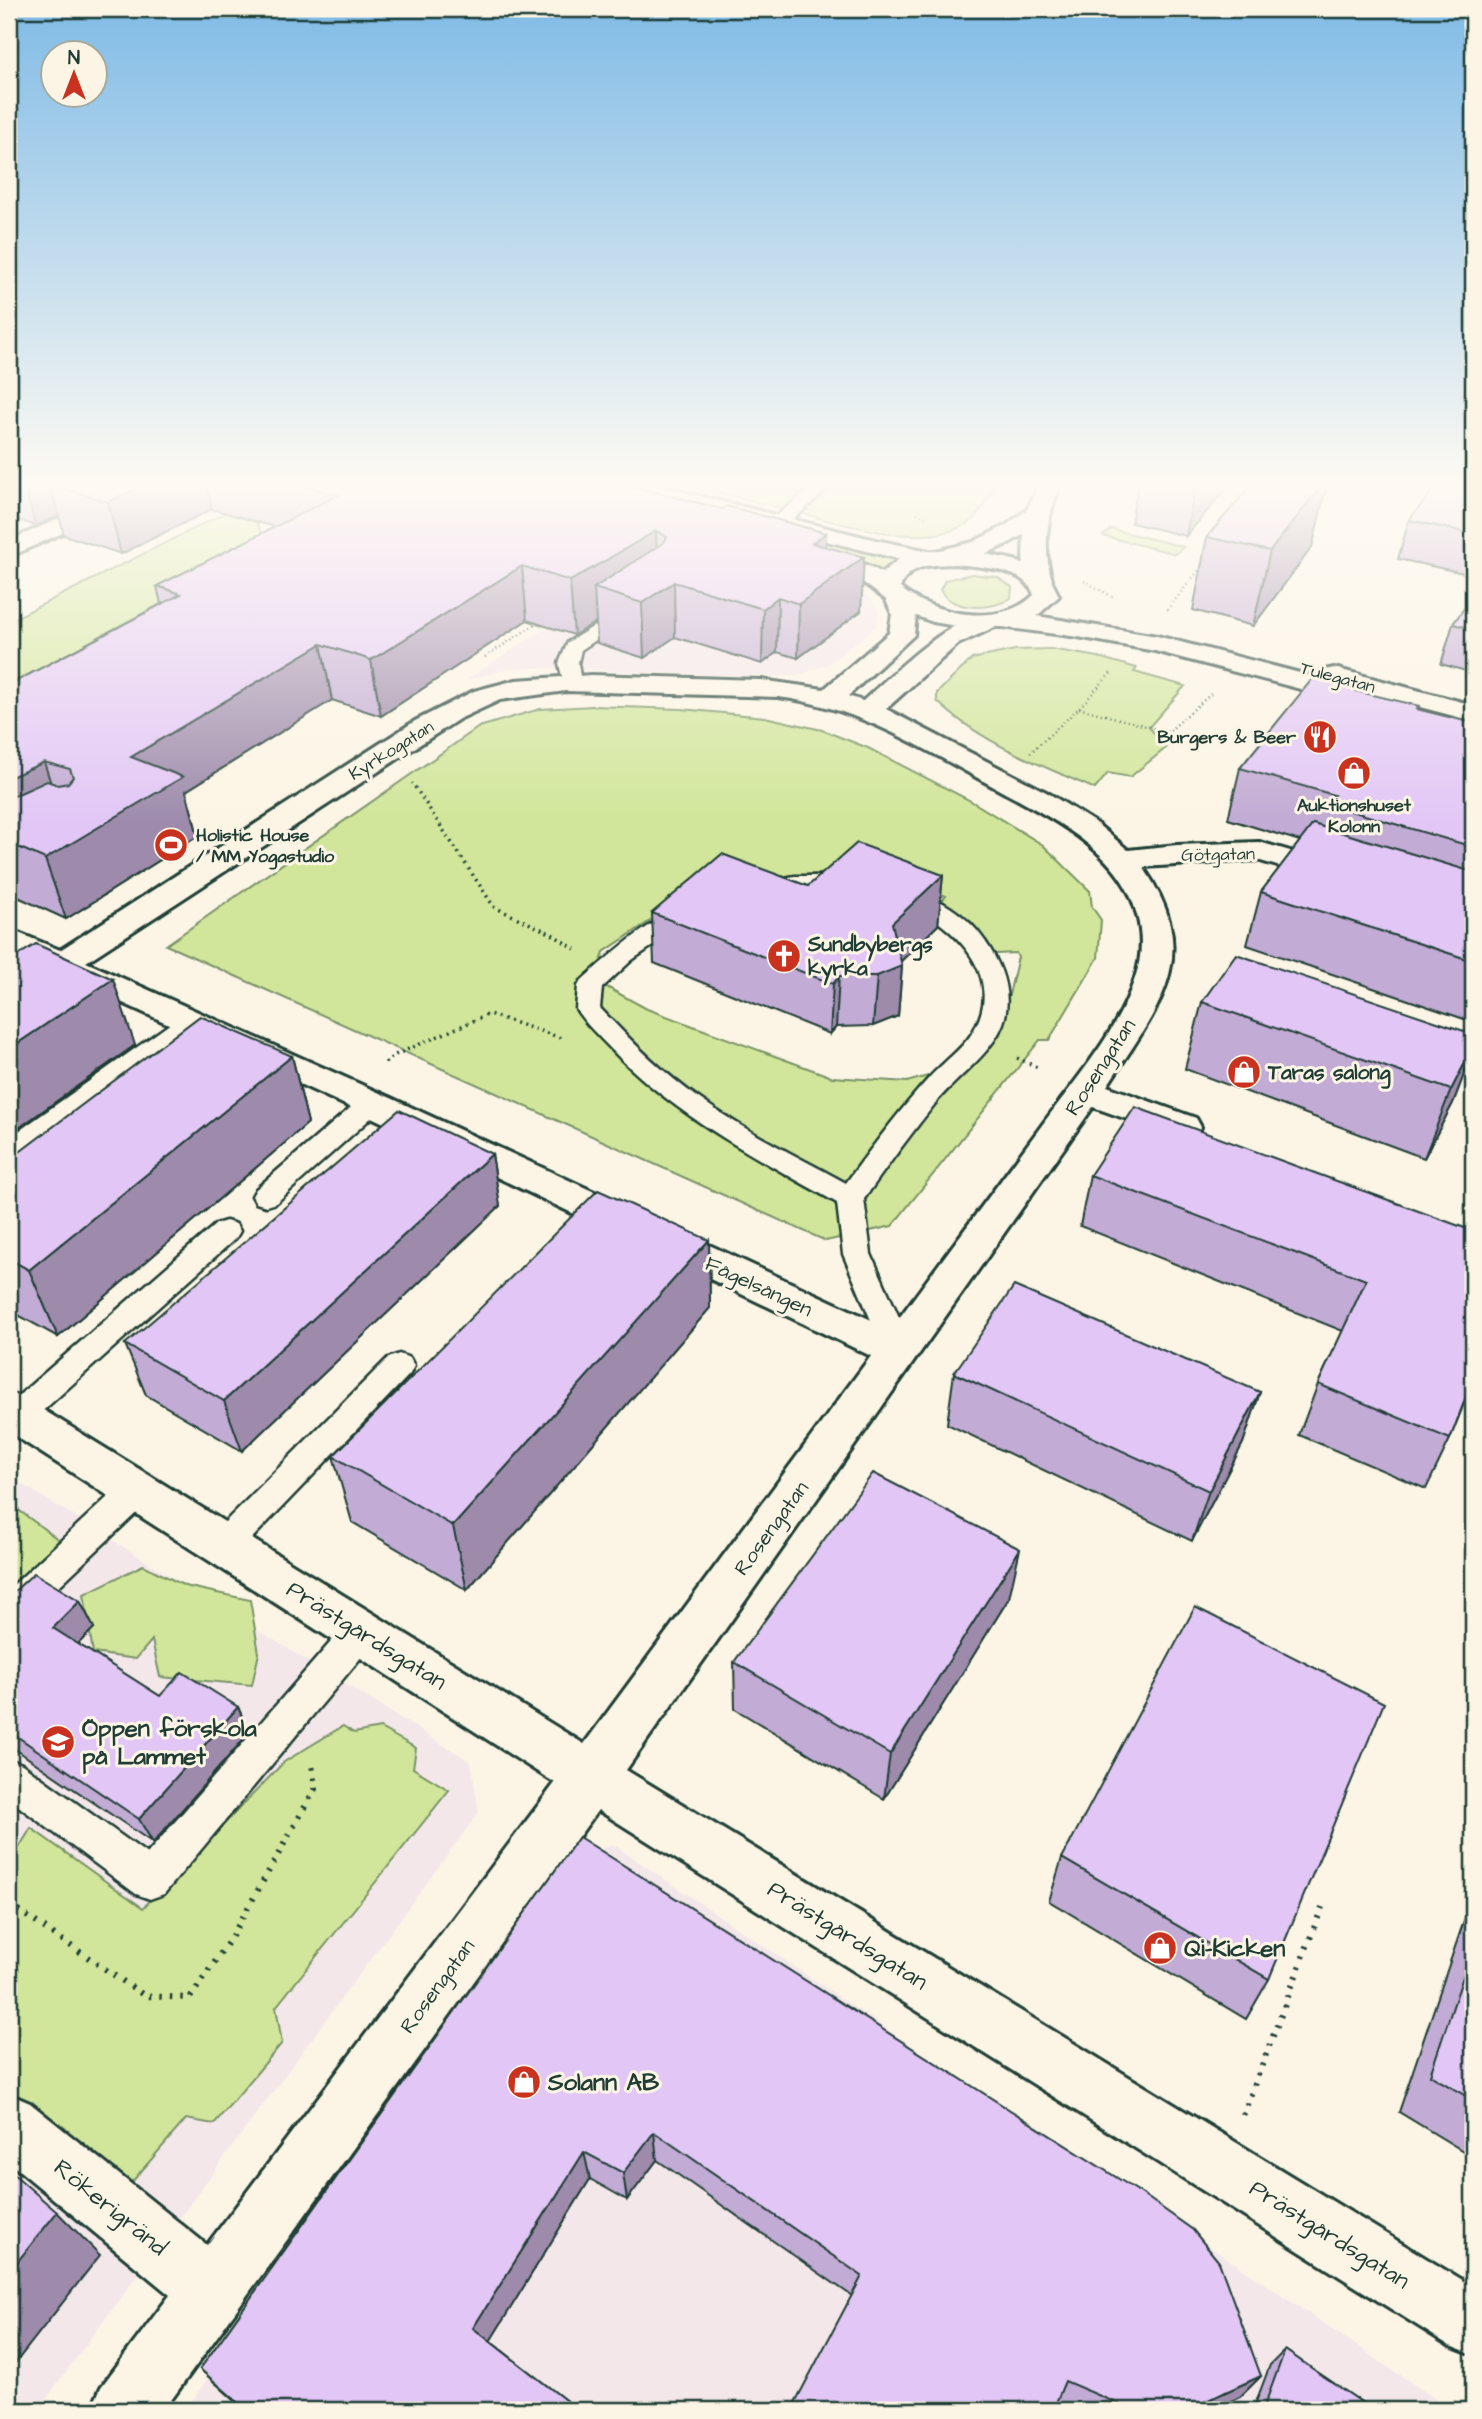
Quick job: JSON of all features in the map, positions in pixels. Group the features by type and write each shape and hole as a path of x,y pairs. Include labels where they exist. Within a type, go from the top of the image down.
{"street":[{"path":"829,698 901,635 904,614 894,597"},
{"name":"Tulegatan","path":"900,597 934,614 1078,629 1157,644 1473,726"},
{"path":"869,711 949,639 995,620 1031,611 1045,597"},
{"name":"Tulegatan","path":"1065,597 1132,623 1473,713"},
{"name":"Kyrkogatan","path":"9,997 425,727 491,695 571,683 748,687 790,690 829,698"},
{"name":"Rosengatan","path":"124,2410 592,1777 899,1352 1086,1091 1141,1004 1156,970 1158,943 1154,917 1145,889 1121,860 1065,813 869,711 829,698"},
{"name":"Götgatan","path":"1121,860 1177,854 1259,851 1360,882"},
{"name":"Fågelsången","path":"9,939 360,1098 899,1352"},
{"path":"1086,1091 1219,1141"},
{"name":"Prästgårdsgatan","path":"13,1412 592,1777 1473,2323"},
{"name":"Rökerigränd","path":"9,2124 212,2290"}],"lane":[{"path":"571,683 568,663 569,654 575,646 646,598"},
{"path":"740,891 795,883 869,883 926,901 967,933 988,964 996,986 992,1020 977,1042 941,1080 850,1198 857,1254 899,1352"},
{"path":"701,903 624,955 590,986 588,1009 612,1037 692,1106 742,1138 850,1198"},
{"path":"9,1151 190,1021"},
{"path":"266,1196 360,1098"},
{"path":"13,1412 226,1231"},
{"path":"224,1545 399,1366"},
{"path":"9,1611 137,1490"},
{"path":"9,1777 150,1880 361,1632"}],"path":[{"path":"1163,615 1178,597"},
{"path":"1030,753 1079,708 1115,669"},
{"path":"1079,708 1168,732 1213,692"},
{"path":"411,782 494,907 552,934 608,970"},
{"path":"360,1098 395,1055 488,1014 565,1039"},
{"path":"1024,1061 1037,1068"},
{"path":"1224,2168 1291,1981 1322,1908"}],"shaded area":[{"path":"593,597 869,597 878,610 877,626 829,664 802,674 778,677 537,668 510,669 466,680"},
{"path":"9,1476 471,1762 479,1812 38,2410 9,2410"},
{"path":"614,1845 1452,2410 186,2410 558,1863"}],"green space":[{"path":"57,597 182,597 9,733 9,621"},
{"path":"946,597 1011,597 984,607 963,605"},
{"path":"1051,649 1098,657 1137,668 1134,672 1185,686 1149,727 1166,748 1130,777 1108,773 1095,789 991,741 937,701 937,693 972,659 1015,650"},
{"path":"593,706 681,709 765,717 822,730 868,748 971,801 1043,845 1090,891 1092,907 1101,920 1098,958 1049,1040 1040,1040 892,1226 826,1241 166,945 479,727 540,709","holes":["831,873 892,876 946,896 931,913 958,942 996,954 1016,953 1018,957 1009,995 1005,998 996,1023 1001,1029 1000,1034 970,1064 907,1082 832,1077 647,1009 592,979 598,972 604,952 671,907 762,894 792,876"]},
{"path":"9,1503 67,1546 9,1614"},
{"path":"143,1565 185,1586 250,1600 259,1653 252,1685 160,1677 152,1640 136,1659 93,1653 84,1594"},
{"path":"343,1726 354,1733 380,1728 416,1748 413,1768 449,1790 276,2007 282,2043 214,2124 186,2119 125,2190 9,2090 9,1864 31,1828 143,1908 284,1762"}],"building":[{"path":"176,597 472,597 371,660 321,644 131,757 183,777 45,859 9,843 9,798 47,781 58,785 68,783 73,777 70,769 44,762 9,778 9,685"},
{"path":"622,597 651,597 642,603"},
{"path":"723,597 809,597 799,604 778,597 763,609"},
{"path":"1472,597 1473,597 1473,629 1453,624"},
{"path":"1317,673 1361,684 1356,691 1419,706 1417,709 1473,723 1473,847 1327,804 1334,795 1240,768"},
{"path":"1313,824 1473,872 1473,961 1261,892"},
{"path":"857,843 943,875 892,923 902,966 877,976 839,976 833,984 652,913 722,854 808,886"},
{"path":"36,944 113,979 9,1049 9,961"},
{"path":"1236,954 1473,1034 1473,1047 1451,1090 1202,1002"},
{"path":"200,1016 292,1056 29,1270 9,1259 9,1160"},
{"path":"1135,1107 1473,1231 1473,1378 1450,1439 1318,1384 1366,1280 1090,1175"},
{"path":"399,1110 492,1154 224,1401 125,1344"},
{"path":"598,1190 709,1240 453,1526 333,1456"},
{"path":"1014,1286 1260,1392 1209,1491 954,1373"},
{"path":"873,1473 1020,1549 890,1754 734,1662"},
{"path":"34,1573 80,1601 53,1628 160,1696 182,1672 238,1707 139,1819 9,1731 9,1596"},
{"path":"1195,1607 1384,1703 1269,1979 1062,1858"},
{"path":"579,1837 1141,2193 1193,2230 1219,2262 1261,2376 1186,2410 1133,2410 1065,2381 1053,2410 791,2410 862,2276 654,2132 623,2173 584,2152 473,2328 578,2410 247,2410 200,2369"},
{"path":"1473,1947 1473,2100 1430,2075"},
{"path":"9,2170 57,2212 9,2272"},
{"path":"1285,2350 1373,2410 1263,2410"}],"place":[{"name":"Burgers & Beer","path":"1320,737"},
{"name":"Auktionshuset Kolonn","path":"1354,773"},
{"name":"Holistic House / MM Yogastudio","path":"171,845"},
{"name":"Sundbybergs kyrka","path":"784,956"},
{"name":"Taras salong","path":"1244,1072"},
{"name":"Öppen förskola på Lammet","path":"58,1742"},
{"name":"Qi-Kicken","path":"1160,1948"},
{"name":"Solann AB","path":"524,2082"}]}
